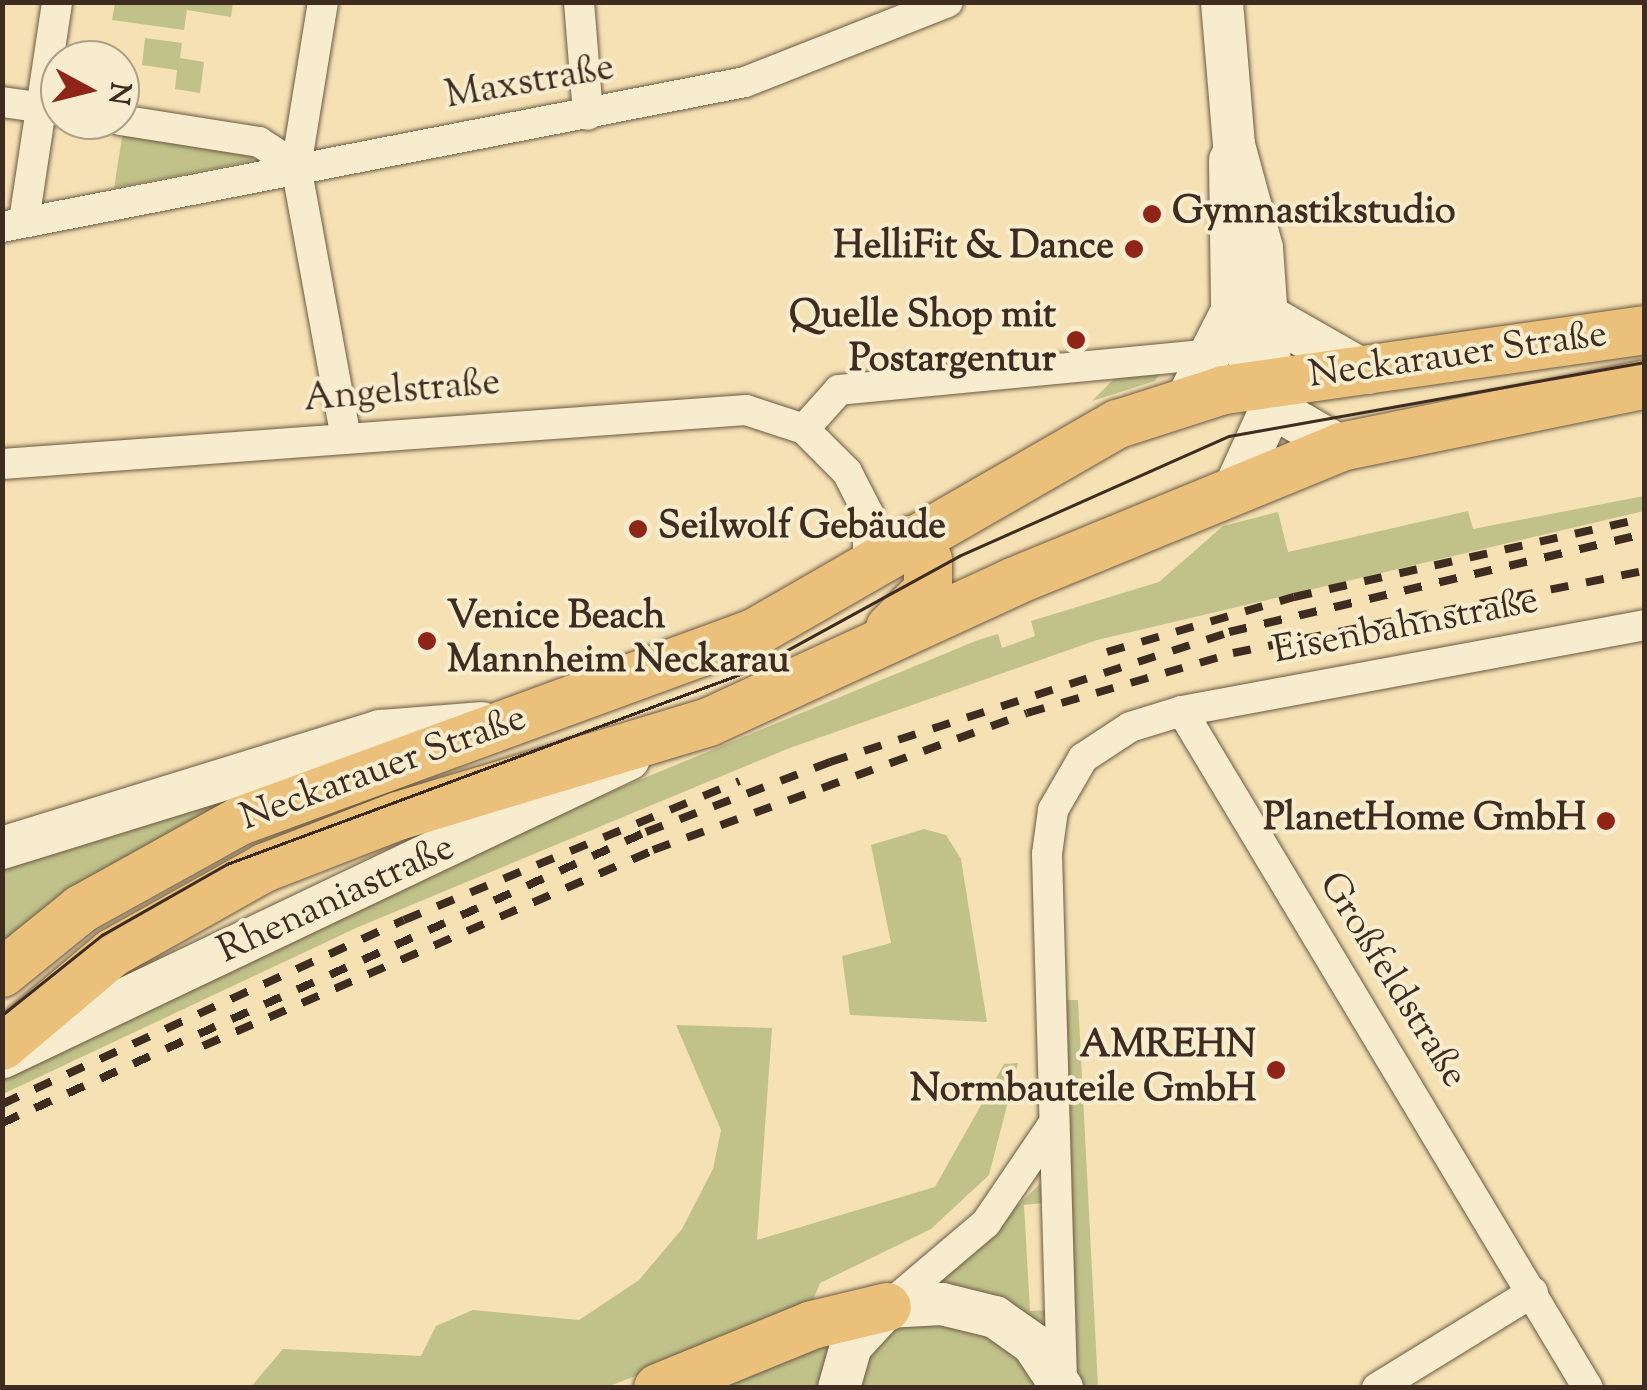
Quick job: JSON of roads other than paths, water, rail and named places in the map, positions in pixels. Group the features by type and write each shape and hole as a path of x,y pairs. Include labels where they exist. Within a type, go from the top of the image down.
{"main road":[{"name":"Neckarauer Straße","path":"2,972 81,909 240,821 684,664 868,568 1064,448 1187,398 1268,391 1644,330"},
{"name":"Neckarauer Straße","path":"2,1046 52,1000 190,904 264,868 398,816 668,736 882,640 1340,446 1644,385"},
{"path":"882,640 928,590 928,560 912,540"},
{"path":"658,1388 812,1324 887,1308"}],"street":[{"path":"55,40 57,2"},
{"path":"323,2 296,166 346,438"},
{"path":"578,2 588,116"},
{"name":"Maxstraße","path":"13,224 296,166 588,116 745,82 948,2"},
{"path":"1222,2 1234,145 1226,192 1268,391 1340,446"},
{"path":"2,102 40,108"},
{"path":"140,123 259,142 296,166"},
{"path":"13,224 40,140"},
{"path":"1187,398 1214,354 1250,314"},
{"path":"1250,314 1368,373"},
{"path":"868,568 868,513 847,472 804,429 839,390 1214,354"},
{"name":"Neckarauer Straße","path":"1232,494 1268,391"},
{"name":"Angelstraße","path":"2,464 718,408 804,429"},
{"name":"Eisenbahnstraße","path":"1041,1166 1054,1123 1053,810 1106,740 1182,711 1644,625"},
{"name":"Großfeldstraße","path":"1182,711 1588,1388"},
{"path":"2,848 380,731 518,720"},
{"name":"Rhenaniastraße","path":"2,1058 498,826 668,736"},
{"path":"838,1388 851,1346 887,1308 986,1223 1041,1166"},
{"path":"1041,1166 1062,1385"},
{"path":"1377,1388 1532,1292"},
{"path":"887,1308 942,1304 995,1317 1033,1344 1062,1385"}],"tram line":[{"path":"2,1015 102,935 227,864 749,671 959,556 1229,436 1644,362"}],"railway":[{"path":"1107,652 1294,597 1644,518"},
{"path":"2,1123 646,832 830,762 1229,632 1644,534"},
{"path":"203,1046 653,850 1027,713 1233,653 1644,571"},
{"path":"2,1104 404,920 739,781"}],"place":[{"name":"Gymnastikstudio","path":"1152,214"},
{"name":"HelliFit & Dance","path":"1134,249"},
{"name":"Quelle Shop mit Postargentur","path":"1076,340"},
{"name":"Seilwolf Gebäude","path":"638,529"},
{"name":"Venice Beach Mannheim Neckarau","path":"427,641"},
{"name":"PlanetHome GmbH","path":"1606,821"},
{"name":"AMREHN Normbauteile GmbH","path":"1276,1070"}]}
